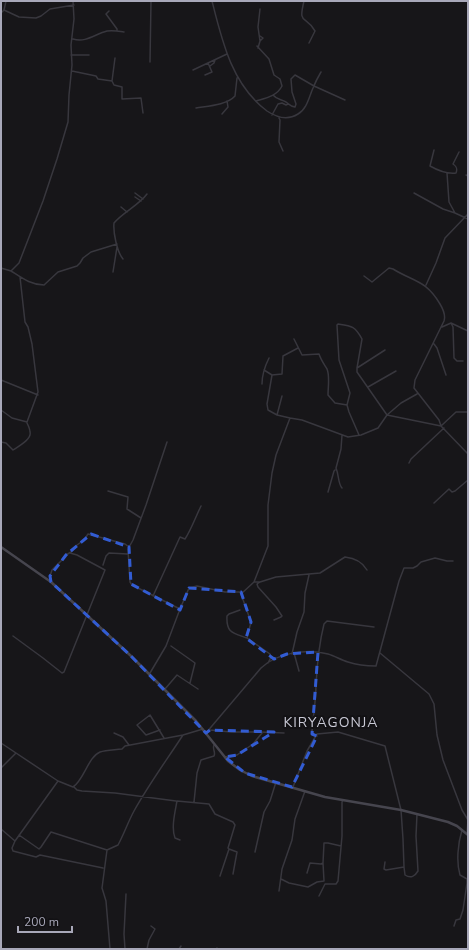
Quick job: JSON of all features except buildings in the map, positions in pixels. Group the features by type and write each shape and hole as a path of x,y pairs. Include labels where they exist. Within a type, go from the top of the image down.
{"street":[{"path":"1,13 4,10 6,1"},
{"path":"11,271 16,267 23,253 59,153 68,119 72,71 71,45 73,39 73,1"},
{"path":"150,62 151,1"},
{"path":"212,1 227,54 237,78 256,101 272,115 279,118 284,118 298,114 309,101 321,72"},
{"path":"304,1 301,17 315,31 309,43"},
{"path":"4,10 19,16 36,18 50,9 74,5"},
{"path":"260,9 258,27 260,41"},
{"path":"109,11 106,14 117,31"},
{"path":"73,39 88,39 106,31 124,32"},
{"path":"256,101 280,91 282,86 280,79 274,75 269,60 257,47 260,41 264,39 260,35"},
{"path":"193,70 227,54"},
{"path":"71,55 89,55"},
{"path":"112,82 114,58"},
{"path":"210,66 215,60"},
{"path":"205,75 212,72 208,63"},
{"path":"72,71 96,76 98,79 112,82 114,85 122,87 122,98 141,98 143,113"},
{"path":"273,95 292,107 296,106 292,92 291,78 295,75 314,86 345,100"},
{"path":"196,108 227,101 235,96 237,78"},
{"path":"222,114 228,107 227,101"},
{"path":"272,115 278,104 288,104"},
{"path":"279,118 279,142 283,151"},
{"path":"434,150 430,166 447,173 456,173 457,167 453,164 459,152"},
{"path":"447,173 449,202 455,213"},
{"path":"135,193 143,199"},
{"path":"123,259 116,244 114,223 118,218 141,201 147,194"},
{"path":"414,194 468,219"},
{"path":"135,197 141,201"},
{"path":"121,207 127,212"},
{"path":"426,286 445,238 468,214"},
{"path":"1,268 11,271 33,284 44,285 58,272 76,266 91,252 116,244"},
{"path":"113,272 117,247"},
{"path":"364,276 372,282 391,268 426,286 443,308 445,319 415,380 414,388 439,420 441,426"},
{"path":"1,442 6,443 13,450 30,437 27,422 38,395 32,344 28,327 25,322 20,277"},
{"path":"440,328 451,323 468,331"},
{"path":"451,323 453,327 454,358 457,361 463,361"},
{"path":"359,435 347,405 350,393 339,360 338,324 352,326 359,333 362,339 357,372 387,415 441,426 468,454"},
{"path":"294,339 302,355 319,354 329,376 328,395 335,403 347,405"},
{"path":"434,344 437,348 446,375"},
{"path":"264,370 272,375 282,374 283,356 298,348"},
{"path":"357,368 385,350"},
{"path":"262,384 262,377 269,358"},
{"path":"368,387 396,371"},
{"path":"272,375 269,386 268,410 290,418 302,420 348,437 359,435 378,428 387,415 401,403 418,394"},
{"path":"1,380 38,395"},
{"path":"277,414 282,396"},
{"path":"1,410 12,418 27,422"},
{"path":"441,426 456,412 468,412"},
{"path":"149,675 166,646 189,588 197,586 225,592 242,593 254,582 268,546 268,505 273,463 290,418"},
{"path":"409,463 411,459 444,428"},
{"path":"328,492 341,450 342,435"},
{"path":"167,442 141,518 129,547 128,554 131,583 180,610"},
{"path":"336,470 339,474 339,484 342,488"},
{"path":"434,503 449,489 452,492 455,491 468,480"},
{"path":"108,491 128,497 127,509 141,518"},
{"path":"153,596 180,537 185,538 189,533 191,525 201,506"},
{"path":"51,582 50,576 52,570 66,555 90,534 125,544 129,547"},
{"path":"1,547 51,582 131,656 203,729 225,757 234,766 245,773 325,797 401,810 448,822 467,834"},
{"path":"13,636 62,674 63,673 87,616 104,570 70,553"},
{"path":"103,565 106,556 110,553 128,554"},
{"path":"254,582 260,582 276,577 309,575 325,571 345,557 358,560 364,565 366,570"},
{"path":"206,733 261,668 268,662 283,655 318,652 353,663 374,666 377,665 399,581 404,568 417,566 421,562 434,558 453,561"},
{"path":"298,671 293,653 297,632 304,612 305,593 309,575"},
{"path":"260,582 257,584 258,587 282,616 274,620"},
{"path":"242,593 242,598 251,622 247,638"},
{"path":"240,610 227,616 228,627 232,632 247,638 270,654 271,657 268,662"},
{"path":"317,736 312,732 318,652 326,621 374,627"},
{"path":"171,646 195,664 190,683"},
{"path":"380,653 429,694 433,700 437,735 443,760 462,810 468,820 467,834"},
{"path":"164,690 176,675 198,689"},
{"path":"160,730 146,735 137,725 149,715 160,730 164,738"},
{"path":"74,787 97,754 101,752 122,749 129,745 183,735 203,729"},
{"path":"210,730 284,733"},
{"path":"225,757 237,755 253,744 262,732"},
{"path":"292,787 307,751 319,734 331,734 338,732 385,746 401,810 404,867 405,875 409,878 418,871 416,836 417,814"},
{"path":"114,733 123,736 129,745"},
{"path":"20,835 39,849 42,847 51,832 106,850 118,845 134,812 156,774 183,735"},
{"path":"1,743 58,781 74,787 82,792 115,793 209,804 215,814 234,823 235,825 220,876"},
{"path":"194,802 199,763 203,759 214,756 215,754 213,747 215,745"},
{"path":"1,768 16,753"},
{"path":"58,781 15,842 12,848 13,851 36,857 40,855 104,869"},
{"path":"255,852 264,812 271,800 276,782"},
{"path":"279,891 284,863 292,840 294,821 305,791"},
{"path":"319,896 325,884 337,883 342,836 343,800"},
{"path":"177,801 173,828 175,838 180,840"},
{"path":"1,829 15,842"},
{"path":"454,926 456,920 460,919 463,910 467,883 466,879 460,875 458,863 460,836 462,830"},
{"path":"281,879 289,883 308,887 324,881 324,843 341,846"},
{"path":"229,849 237,852 232,874"},
{"path":"106,850 102,888 106,901 110,949"},
{"path":"385,862 384,869 386,870 395,867 404,867"},
{"path":"307,873 310,863 323,863"},
{"path":"125,949 124,933 126,894"},
{"path":"147,949 149,940 155,929 151,926"}],"highlighted area":[{"path":"91,534 129,547 131,584 180,610 189,588 241,592 251,622 246,638 274,659 287,654 318,652 312,734 317,736 292,787 245,773 225,757 237,755 274,732 210,730 206,733 131,656 51,582 50,576 66,555"}],"district":[{"name":"KIRYAGONJA","path":"331,722"}]}
